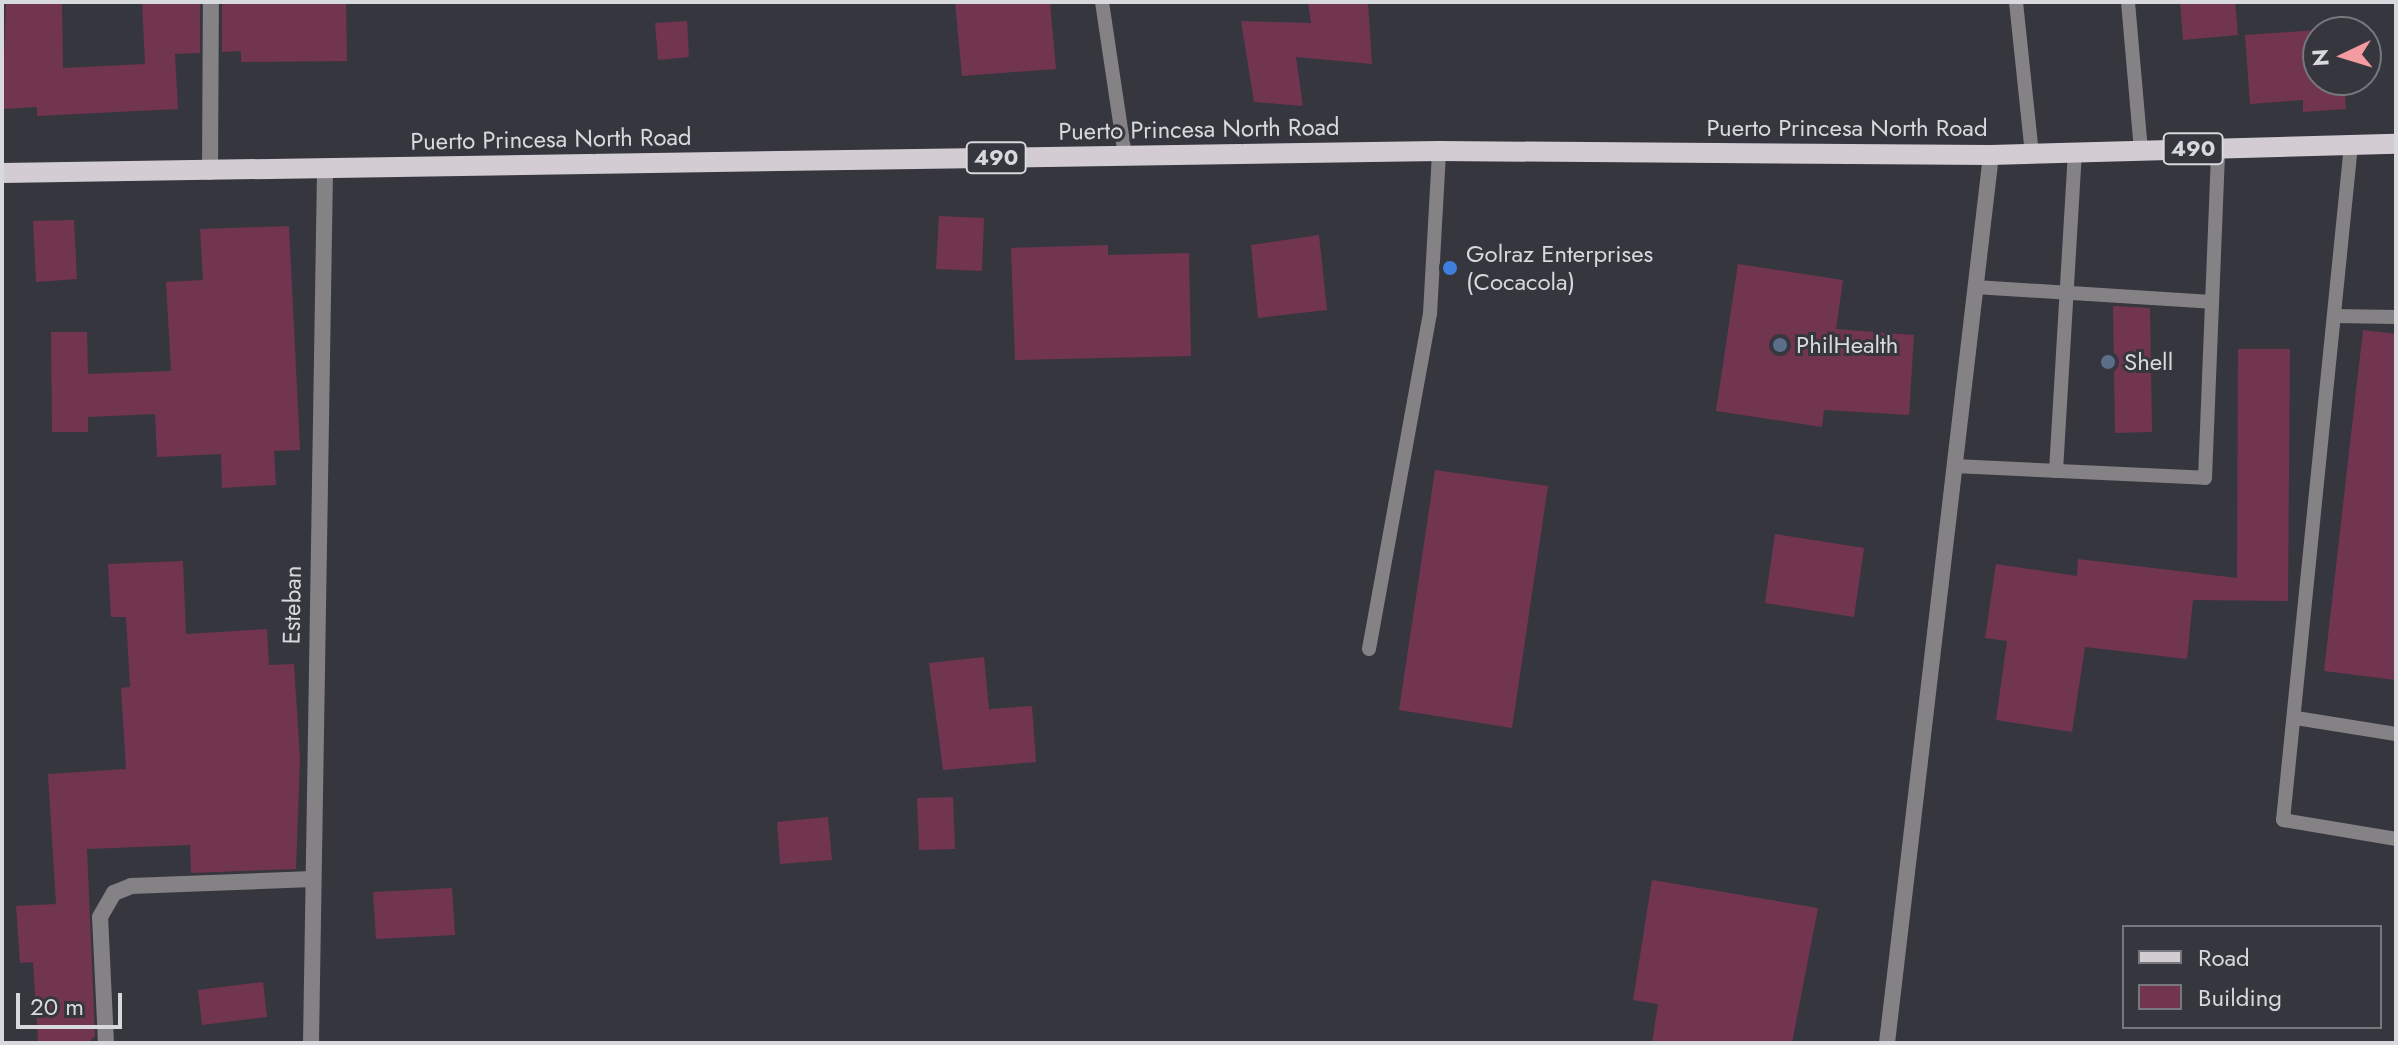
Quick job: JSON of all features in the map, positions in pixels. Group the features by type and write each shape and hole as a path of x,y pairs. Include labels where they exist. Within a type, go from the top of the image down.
{"main road":[{"name":"Puerto Princesa North Road","path":"2,173 1439,151 1991,155 2396,144"}],"street":[{"path":"210,172 211,2"},
{"path":"1887,1043 1991,155"},
{"name":"Esteban","path":"311,1043 325,169"},
{"path":"106,1043 100,917 114,893 131,886 313,879"}],"lane":[{"path":"1102,2 1125,156"},
{"path":"2016,2 2032,154"},
{"path":"2128,2 2141,151"},
{"path":"2351,145 2296,718 2283,820 2396,839"},
{"path":"1954,466 2205,478 2218,148"},
{"path":"1369,649 1424,358 1437,251 1439,151"},
{"path":"2056,471 2075,152"},
{"path":"1975,287 2212,302"},
{"path":"2335,316 2396,317"},
{"path":"2296,718 2396,734"}],"building":[{"path":"6,2 62,2 63,68 145,64 142,2 200,2 200,53 175,54 178,109 37,116 37,107 2,109"},
{"path":"222,2 346,2 347,61 241,62 241,51 222,52"},
{"path":"955,2 1050,2 1056,69 962,76"},
{"path":"1308,2 1368,2 1372,64 1296,57 1303,106 1254,102 1241,21 1311,23"},
{"path":"2180,2 2235,2 2238,35 2183,40"},
{"path":"687,21 689,57 658,60 655,23"},
{"path":"2302,31 2302,96 2345,96 2346,109 2303,112 2303,100 2250,104 2245,35"},
{"path":"939,216 984,218 982,271 936,269"},
{"path":"74,220 77,279 36,282 33,221"},
{"path":"289,226 300,450 274,451 276,485 222,488 221,454 157,457 155,414 88,417 88,432 52,432 51,332 87,332 88,374 171,371 166,282 203,280 200,229"},
{"path":"1319,235 1327,310 1258,318 1251,245"},
{"path":"1108,245 1108,255 1189,253 1191,356 1015,360 1011,248"},
{"name":"PhilHealth","path":"1738,264 1843,280 1836,329 1914,335 1909,415 1824,410 1822,427 1716,411"},
{"path":"2113,306 2150,308 2152,432 2115,433"},
{"path":"2363,330 2396,334 2396,680 2324,671"},
{"path":"2238,349 2290,349 2288,601 2193,600 2187,659 2085,647 2072,732 1996,720 2007,641 1985,638 1996,564 2077,576 2078,559 2237,578"},
{"path":"1435,470 1548,486 1512,728 1399,710"},
{"path":"1775,534 1864,548 1854,617 1765,603"},
{"path":"183,561 186,634 267,629 269,665 294,664 300,759 296,869 191,873 190,845 87,849 95,1036 88,1043 38,1043 33,962 20,963 16,906 56,904 48,774 126,769 121,688 130,687 126,617 111,617 108,564"},
{"path":"984,657 989,709 1032,706 1036,762 943,770 929,663"},
{"path":"953,797 955,849 919,850 917,798"},
{"path":"828,817 832,860 780,864 777,822"},
{"path":"1652,880 1818,908 1792,1043 1652,1043 1658,1004 1633,1000"},
{"path":"452,888 455,935 376,939 373,892"},
{"path":"263,982 267,1017 202,1025 198,990"}],"place":[{"name":"Golraz Enterprises (Cocacola)","path":"1450,268"},
{"name":"PhilHealth","path":"1780,345"},
{"name":"Shell","path":"2108,362"}]}
